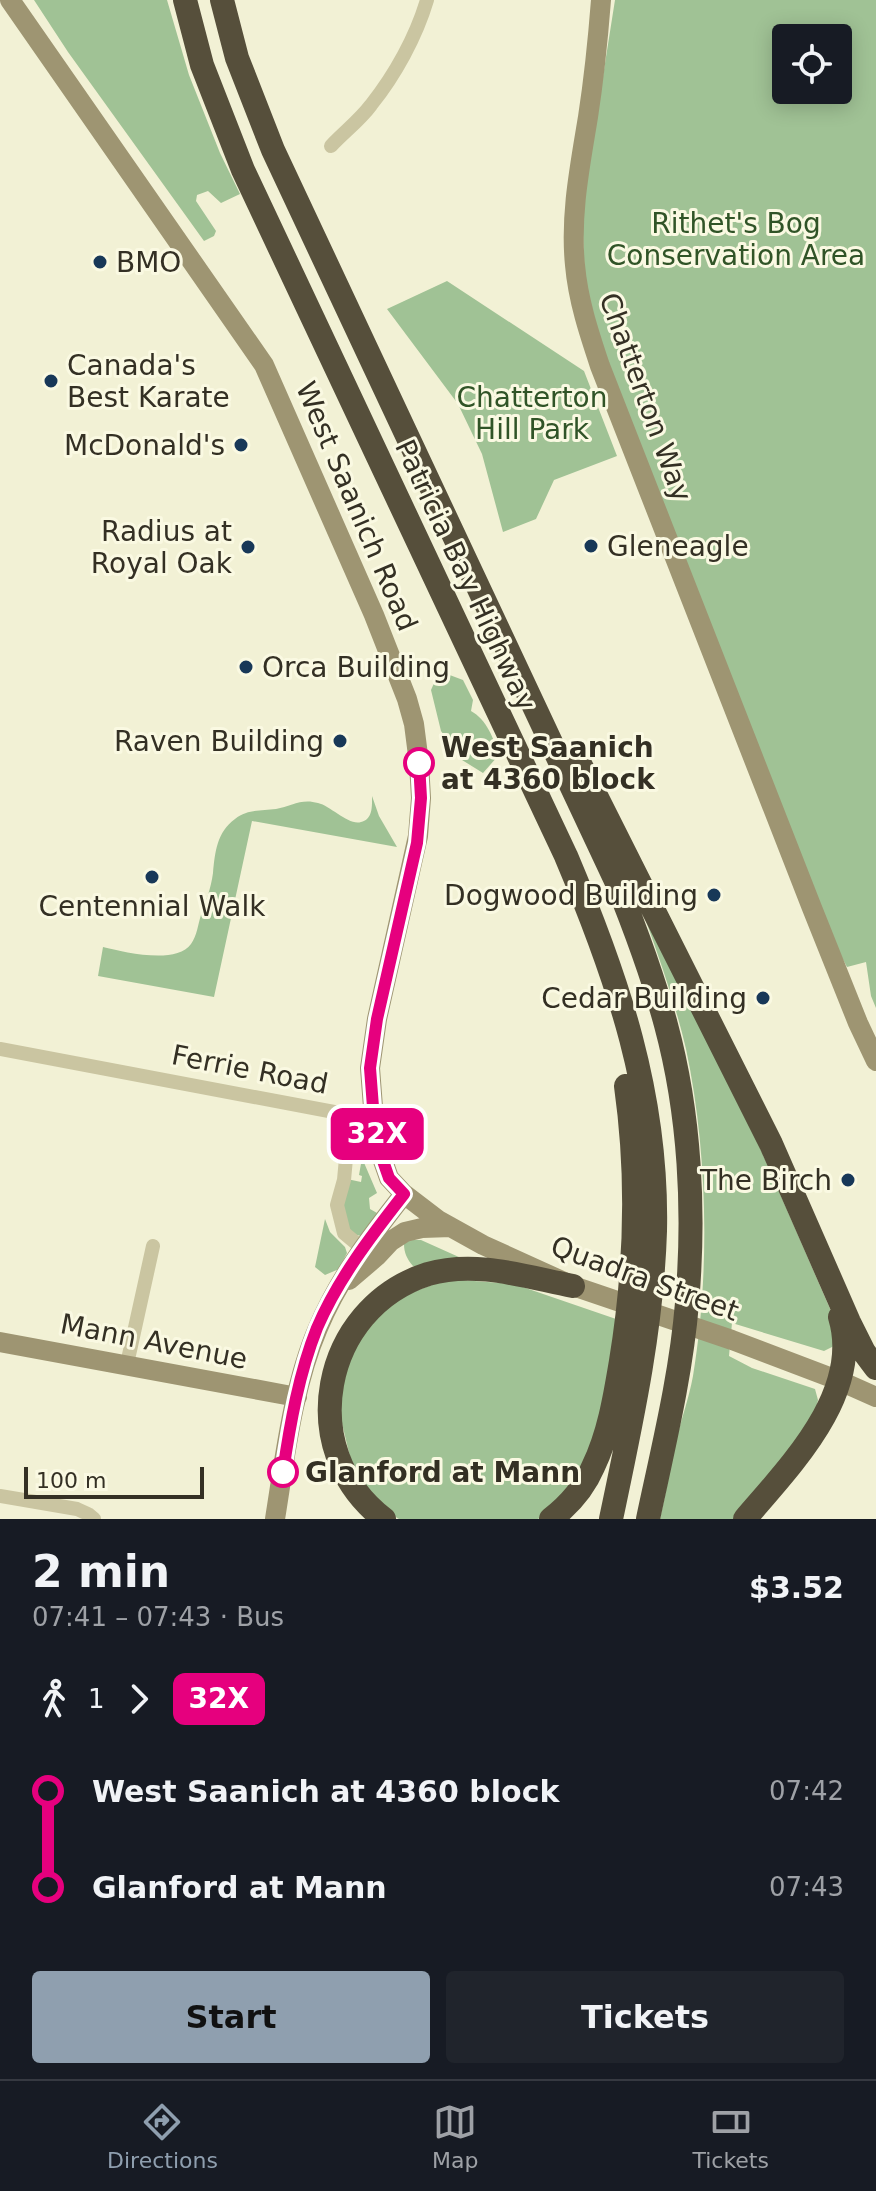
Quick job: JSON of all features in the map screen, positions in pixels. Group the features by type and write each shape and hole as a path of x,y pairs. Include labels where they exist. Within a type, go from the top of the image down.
{"highway":[{"name":"Patricia Bay Highway","path":"178,0 188,12 202,65 243,170 566,856 606,955 634,1048 650,1139 654,1192 652,1276 644,1351 611,1519"},
{"name":"Patricia Bay Highway","path":"222,0 237,58 273,150 616,881 667,1027 685,1131 690,1243 681,1352 648,1519"},
{"path":"393,404 414,430 771,1144 854,1332 876,1368"},
{"path":"551,1519 578,1493 603,1444 613,1407 628,1318 635,1229 632,1149 624,1071 607,993 574,896 566,856"},
{"path":"745,1519 814,1433 830,1407 840,1381 842,1326 821,1259"},
{"path":"384,1519 363,1500 350,1482 331,1433 330,1395 338,1357 363,1317 402,1285 429,1274 455,1269 483,1268 581,1288"}],"main road":[{"name":"West Saanich Road","path":"10,0 264,365 374,615 407,699 419,763 421,798 418,836 377,1019 370,1068 374,1120 382,1158 389,1178 404,1194"},
{"name":"Chatterton Way","path":"601,0 599,35 576,191 575,265 585,322 817,922 876,1061"},
{"name":"Quadra Street","path":"404,1194 483,1245 581,1288 732,1340 876,1397"},
{"path":"275,1519 297,1397 317,1330 362,1248 404,1194"},
{"path":"338,1290 391,1241 404,1233 422,1228 451,1227"},
{"name":"Mann Avenue","path":"0,1342 297,1397"}],"street":[{"path":"331,146 371,106 401,61 427,0"},
{"name":"Ferrie Road","path":"0,1049 350,1115 344,1180 337,1205 344,1233 362,1248"},
{"path":"127,1364 153,1246"},
{"path":"0,1496 77,1509 94,1519"}],"green space":[{"path":"34,0 167,0 189,75 240,194 221,203 208,191 197,195 196,201 216,231 214,236 204,241"},
{"name":"Rithet's Bog Conservation Area","path":"615,0 876,0 876,1008 866,962 847,967 832,939 606,360 585,283 582,209"},
{"name":"Chatterton Hill Park","path":"447,281 584,371 617,456 554,480 536,519 503,532 482,454 458,404 387,309"},
{"path":"447,674 463,680 473,700 471,711 485,724 495,743 498,756 483,773 462,760 441,731 431,690 435,681"},
{"path":"372,796 379,816 397,847 252,821 214,997 98,976 103,947 136,954 162,955 174,954 191,944 210,889 218,843 224,830 240,816 307,801 323,805 351,821 361,822 370,815"},
{"path":"646,921 744,1111 831,1311 834,1346 824,1351 732,1323 729,1356 752,1368 815,1389 818,1400 815,1415 737,1519 660,1519 693,1376 702,1296 704,1212 699,1129 686,1049"},
{"path":"362,1158 377,1193 369,1198 370,1209 377,1213 361,1236 348,1233 340,1211 347,1179 361,1182"},
{"path":"325,1219 330,1232 347,1253 339,1269 325,1275 315,1267"},
{"path":"408,1240 421,1240 470,1262 422,1268 413,1266 405,1250 404,1244"},
{"path":"448,1279 514,1284 616,1319 599,1431 562,1502 538,1519 399,1519 379,1507 355,1478 336,1398 356,1338 397,1298"}],"bus line":[{"name":"32X","path":"283,1472 297,1397 317,1330 362,1248 404,1194 389,1178 382,1158 374,1120 370,1068 377,1019 417,843 421,798 419,763"}],"place":[{"name":"BMO","path":"100,262"},
{"name":"Canada's Best Karate","path":"51,381"},
{"name":"McDonald's","path":"241,445"},
{"name":"Gleneagle","path":"591,546"},
{"name":"Radius at Royal Oak","path":"248,547"},
{"name":"Orca Building","path":"246,667"},
{"name":"Raven Building","path":"340,741"},
{"name":"West Saanich at 4360 block","path":"419,763"},
{"name":"Centennial Walk","path":"152,877"},
{"name":"Dogwood Building","path":"714,895"},
{"name":"Cedar Building","path":"763,998"},
{"name":"The Birch","path":"848,1180"},
{"name":"Glanford at Mann","path":"283,1472"}]}
